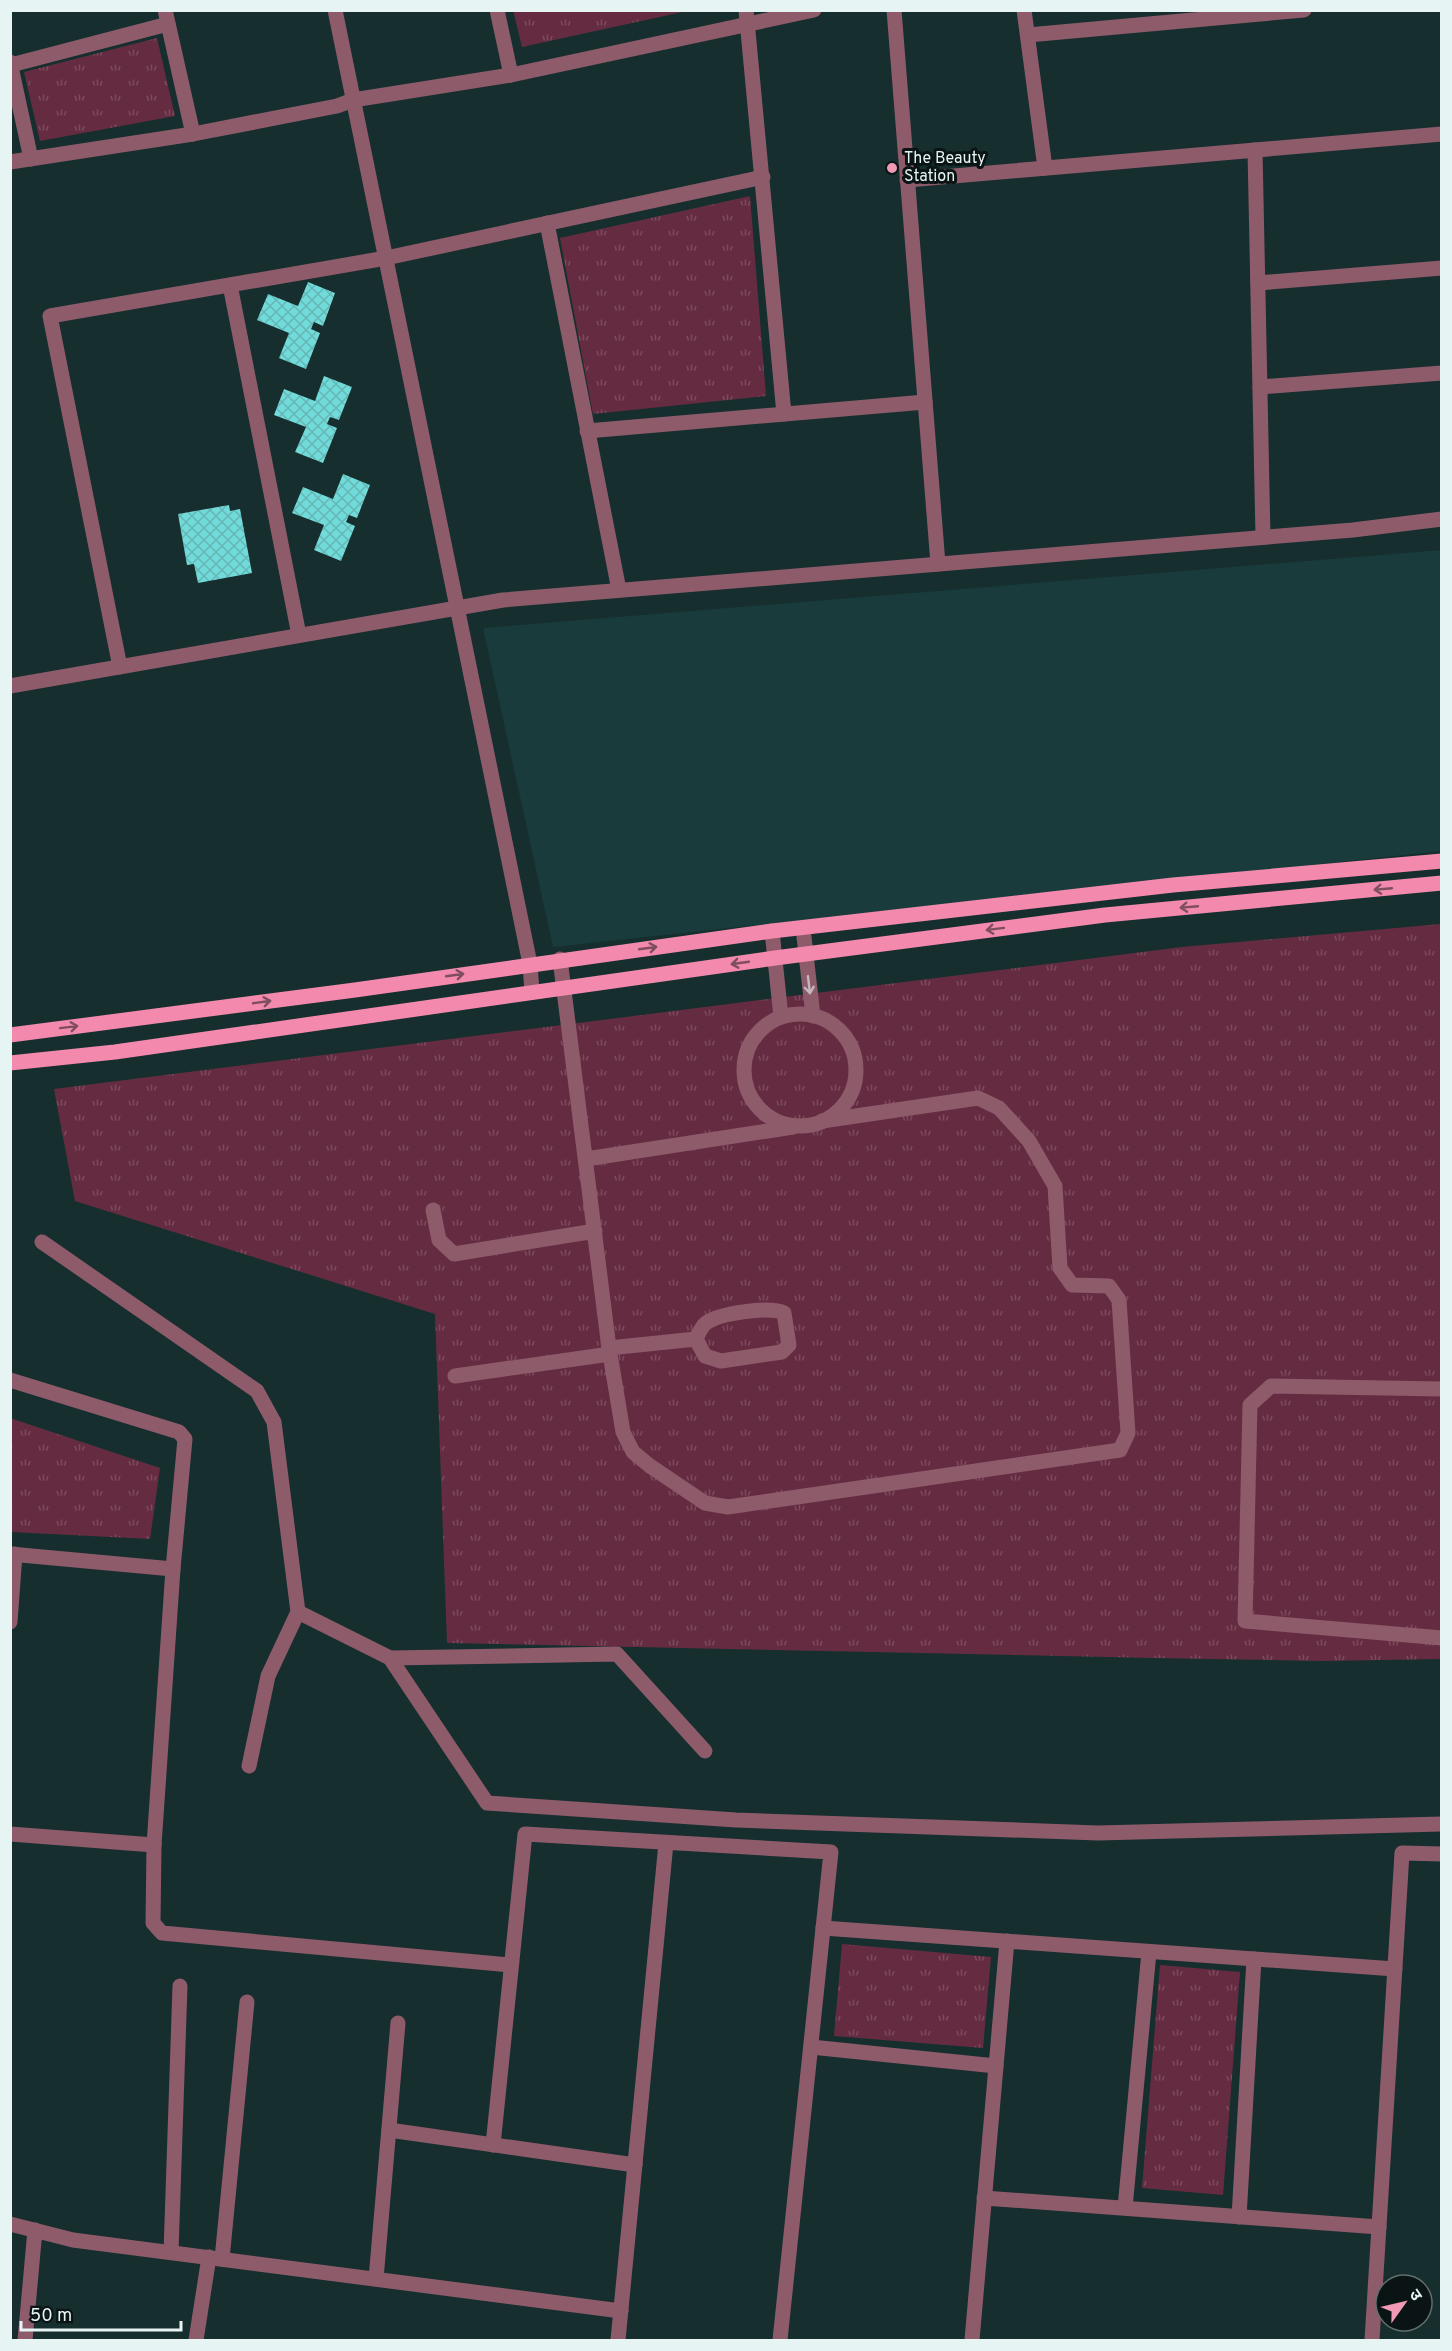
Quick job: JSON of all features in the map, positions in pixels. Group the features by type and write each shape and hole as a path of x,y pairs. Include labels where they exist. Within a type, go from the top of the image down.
{"main road":[{"path":"10,1035 803,928 1173,885 1442,861"},
{"path":"10,1063 115,1052 775,958 1105,915 1442,883"}],"street":[{"path":"335,10 530,964 532,992"},
{"path":"497,10 511,75"},
{"path":"10,162 193,134 337,106 353,100 511,75 748,17 814,10"},
{"path":"894,10 938,564"},
{"path":"1024,10 1045,168"},
{"path":"1028,35 1196,15 1305,10"},
{"path":"31,159 11,64 166,17 193,134"},
{"path":"748,17 784,414"},
{"path":"907,180 1442,134"},
{"path":"1255,150 1263,537"},
{"path":"120,667 50,316 386,258 763,177"},
{"path":"547,223 618,590"},
{"path":"1258,283 1442,268"},
{"path":"230,285 299,635"},
{"path":"1260,387 1442,373"},
{"path":"587,431 925,402"},
{"path":"10,686 503,600 1263,537 1442,519"},
{"path":"803,928 813,1016"},
{"path":"772,932 781,1017"},
{"path":"560,959 609,1351 623,1432 633,1452 705,1503 728,1507 1120,1450 1128,1433 1119,1300 1109,1286 1072,1285 1060,1268 1055,1186 1029,1141 999,1108 978,1098 586,1159"},
{"path":"803,1126 784,1124 767,1115 753,1101 746,1085 743,1067 747,1050 756,1034 769,1022 781,1017 803,1014 813,1016 836,1027 848,1040 854,1057 855,1076 850,1095 838,1111 822,1121"},
{"path":"433,1210 439,1240 454,1254 595,1231"},
{"path":"42,1242 257,1391 274,1422 298,1612 268,1676 249,1767"},
{"path":"775,1309 784,1313 789,1345 782,1352 722,1361 705,1356 696,1339 703,1325 716,1317 775,1309"},
{"path":"455,1377 696,1339"},
{"path":"10,1380 183,1434 186,1444 173,1569 154,1845 153,1923 162,1933 512,1965"},
{"path":"1442,1389 1271,1386 1250,1405 1245,1621 1442,1638"},
{"path":"10,1622 13,1554 173,1569"},
{"path":"298,1612 390,1658 617,1654 705,1751"},
{"path":"390,1658 487,1803 736,1820 1098,1833 1442,1824"},
{"path":"10,1834 154,1845"},
{"path":"493,2145 525,1834 831,1852 780,2340"},
{"path":"618,2340 666,1843"},
{"path":"1372,2340 1402,1853 1442,1854"},
{"path":"823,1928 1395,1969"},
{"path":"976,2340 984,2198 1007,1941"},
{"path":"1125,2208 1149,1952"},
{"path":"1239,2217 1254,1959"},
{"path":"171,2252 180,1986"},
{"path":"196,2340 215,2258 247,2002"},
{"path":"376,2279 398,2023"},
{"path":"810,2047 996,2067"},
{"path":"389,2130 634,2165"},
{"path":"984,2198 1379,2227"},
{"path":"10,2224 73,2240 621,2311"},
{"path":"25,2340 35,2230"}],"shaded area":[{"path":"1441,550 1441,851 553,947 483,628"}],"green space":[{"path":"513,10 687,10 687,11 522,47"},
{"path":"157,38 175,116 40,141 24,72"},
{"path":"750,196 766,396 593,414 560,238"},
{"path":"1441,924 1441,1659 1323,1661 447,1643 435,1314 75,1201 54,1089 1182,947"},
{"path":"10,1418 160,1468 150,1539 11,1532"},
{"path":"842,1944 991,1957 983,2048 834,2036"},
{"path":"1160,1965 1240,1972 1223,2195 1142,2188"}],"building":[{"path":"308,282 335,293 323,326 314,322 311,329 320,333 306,369 279,358 289,333 257,320 268,294 298,306"},
{"path":"324,376 352,387 339,420 330,417 327,424 337,428 323,463 295,452 306,427 274,415 284,389 315,401"},
{"path":"343,474 370,485 357,518 349,515 346,522 355,526 341,561 314,550 324,525 292,513 303,487 333,499"},
{"path":"229,505 230,511 240,509 252,573 198,583 194,564 187,565 178,514"}],"place":[{"name":"The Beauty Station","path":"892,168"}]}
